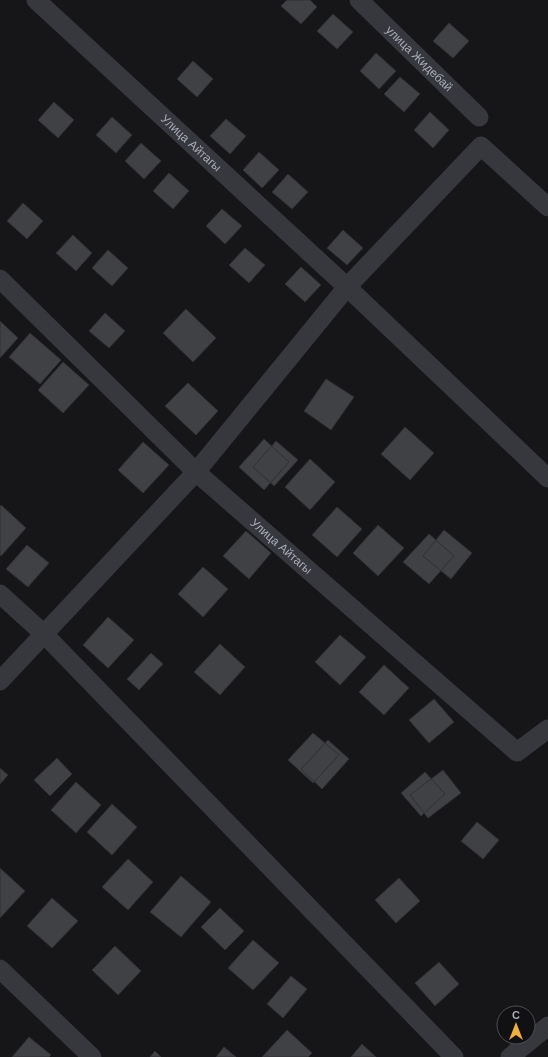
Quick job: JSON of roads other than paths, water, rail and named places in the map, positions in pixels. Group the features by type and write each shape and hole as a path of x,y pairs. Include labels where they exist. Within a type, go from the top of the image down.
{"street":[{"name":"Улица Айтагы","path":"36,0 347,287 548,478"},
{"name":"улица Жидебай","path":"359,0 479,117"},
{"path":"0,681 196,472 347,287 481,146 548,207"},
{"path":"0,279 196,472"},
{"name":"Улица Айтагы","path":"196,472 517,752 548,729"},
{"path":"0,594 44,634 454,1057"},
{"path":"0,969 92,1057"},
{"path":"510,1057 548,1026"}]}
